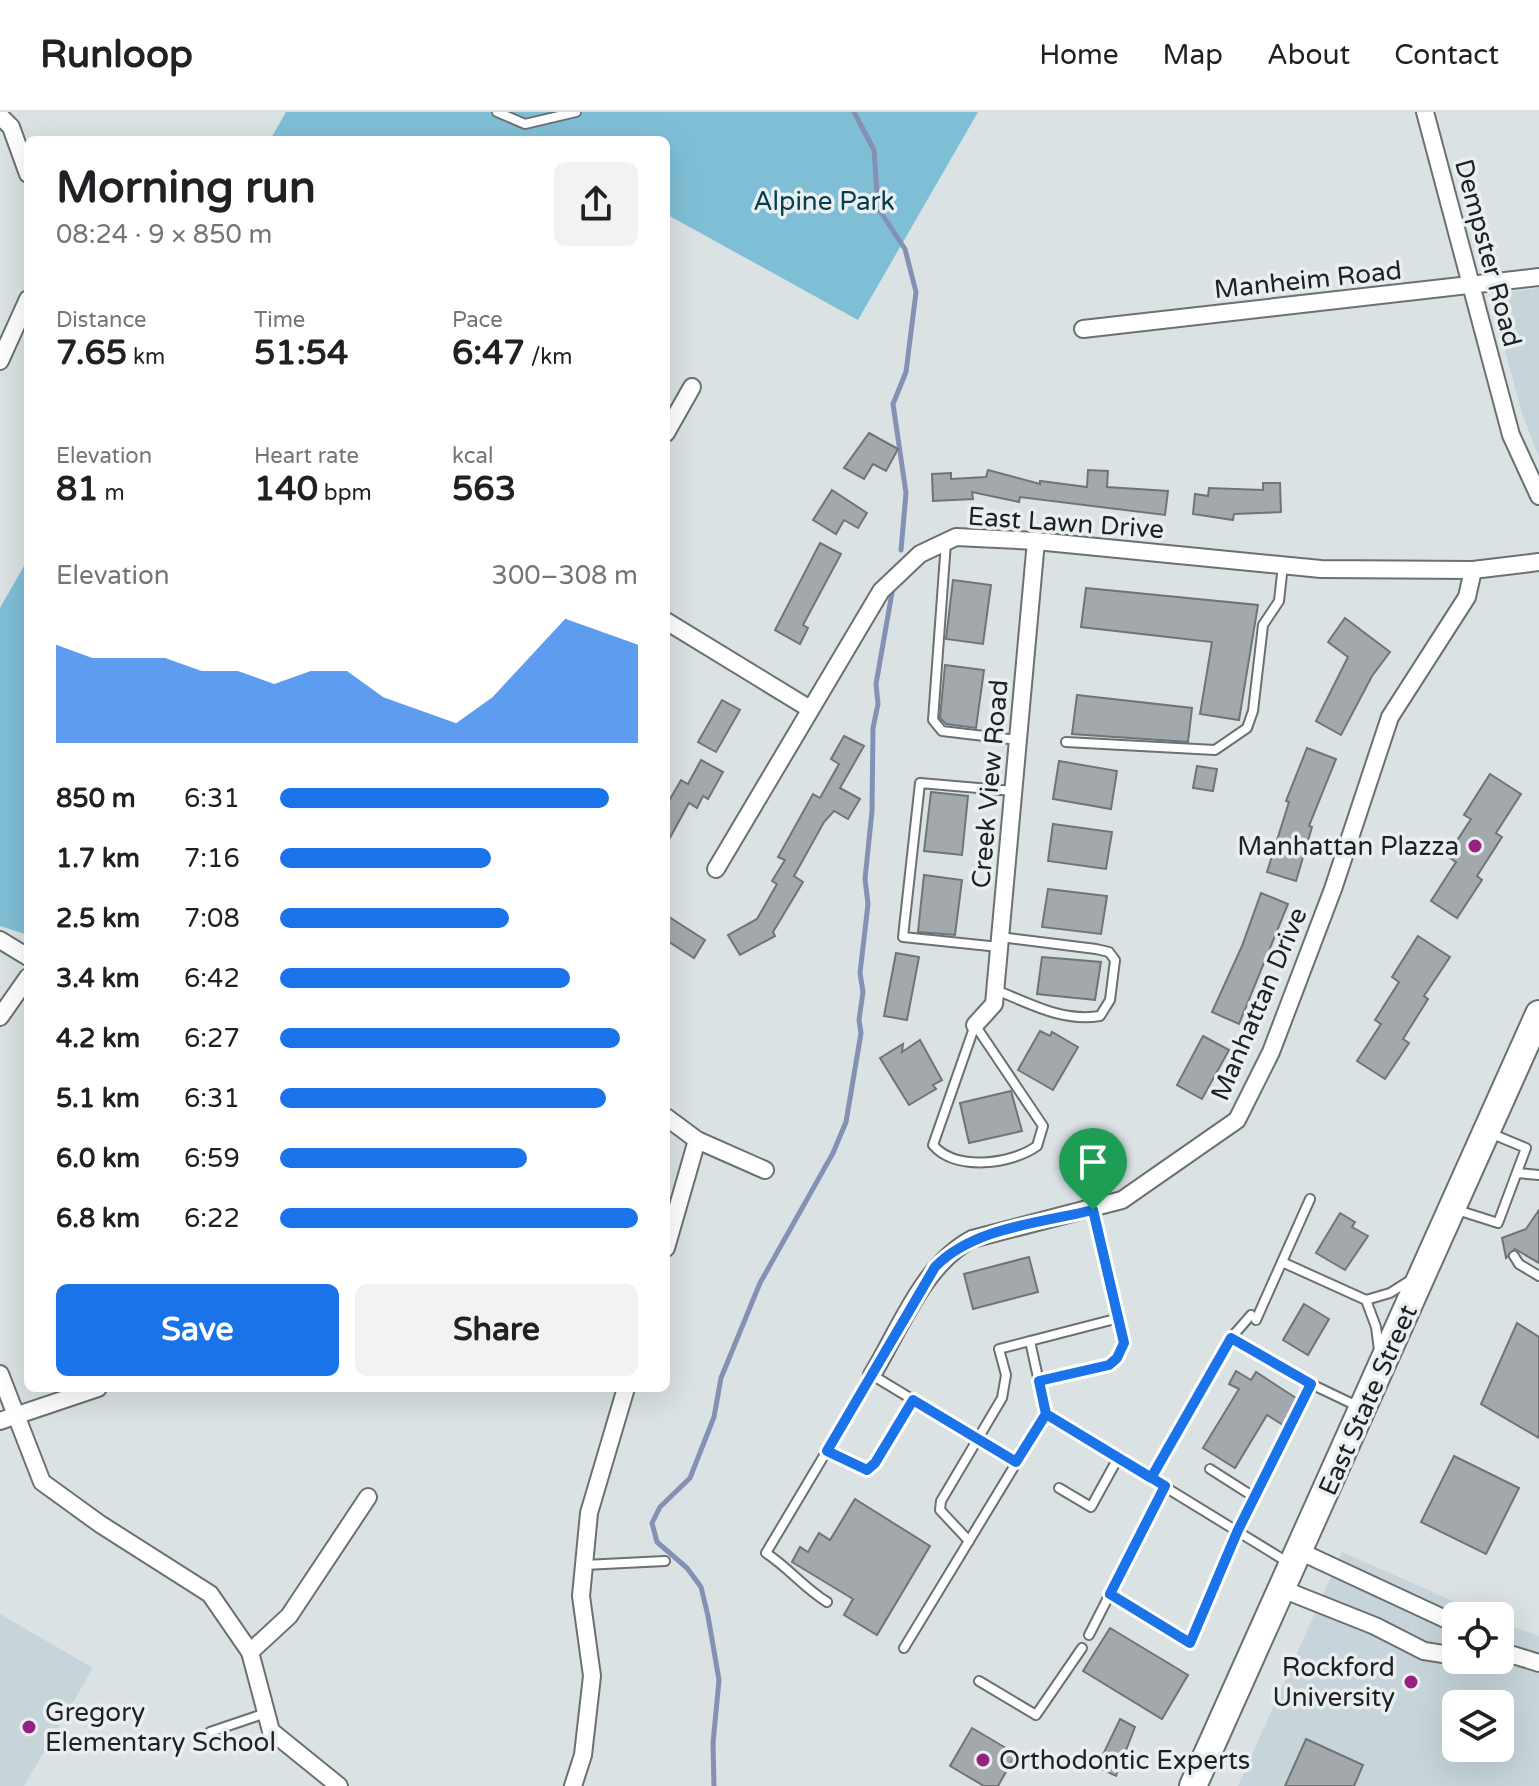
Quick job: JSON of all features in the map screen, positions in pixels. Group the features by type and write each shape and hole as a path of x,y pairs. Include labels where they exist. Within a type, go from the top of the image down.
{"main road":[{"name":"East State Street","path":"1193,1786 1539,1014"}],"street":[{"name":"Dempster Road","path":"1425,112 1511,435 1539,496"},
{"path":"0,116 11,127 24,163"},
{"name":"Manheim Road","path":"1083,329 1539,277"},
{"path":"0,361 4,343 24,306"},
{"path":"670,426 692,387"},
{"name":"East Lawn Drive","path":"716,869 881,591 920,554 956,537 1036,541 1321,569 1473,570 1539,562"},
{"name":"Creek View Road","path":"975,1025 994,1004 996,989 1036,541"},
{"name":"Manhattan Drive","path":"872,1375 935,1267 952,1250 972,1239 1122,1200 1237,1120 1271,1052 1333,889 1390,717 1467,597 1473,570"},
{"path":"670,623 810,709"},
{"path":"0,940 24,955"},
{"path":"0,1017 24,983"},
{"path":"670,1120 697,1140 765,1170"},
{"path":"670,1234 697,1140"},
{"path":"0,1374 42,1482 100,1524 210,1594 250,1652 271,1731 339,1786"},
{"path":"0,1421 87,1392"},
{"path":"573,1786 583,1755 592,1676 581,1596 589,1513 625,1392"},
{"path":"250,1652 289,1616 368,1497"},
{"path":"1296,1558 1442,1618"},
{"path":"1282,1589 1375,1626 1424,1651 1442,1654"},
{"path":"1514,1657 1539,1663"}],"lane":[{"path":"497,112 525,124 576,112"},
{"path":"946,542 933,720 942,731 1018,740"},
{"path":"1066,742 1215,750 1247,728 1253,711 1263,625 1279,601 1283,565"},
{"path":"996,989 1056,1015 1079,1019 1100,1016 1110,1000 1115,960 1109,952 1096,949 903,937 920,783 1013,791"},
{"path":"975,1025 1043,1126 1037,1146 1005,1160 969,1160 948,1155 933,1145 975,1025"},
{"path":"1453,1209 1498,1223 1526,1148 1487,1132"},
{"path":"1517,1173 1539,1175"},
{"path":"1151,1478 1231,1338 1254,1318 1310,1199"},
{"path":"1039,1381 1109,1365 1117,1358 1124,1343 1093,1210"},
{"path":"1514,1256 1519,1264 1539,1276"},
{"path":"1282,1262 1366,1300 1390,1293 1426,1271"},
{"path":"1366,1300 1376,1327 1382,1370"},
{"path":"969,1541 940,1510 941,1501 1006,1386 999,1349 1119,1318"},
{"path":"1231,1338 1311,1384 1364,1409"},
{"path":"904,1648 1046,1414 1030,1341"},
{"path":"827,1602 805,1589 794,1572 766,1553 872,1375 1016,1462"},
{"path":"1110,1594 1190,1643 1238,1530 1311,1384"},
{"path":"827,1451 867,1470 875,1463 913,1400"},
{"path":"1046,1414 1238,1530 1296,1558"},
{"path":"1059,1488 1091,1507 1118,1458"},
{"path":"1210,1469 1254,1497"},
{"path":"1089,1635 1165,1486"},
{"path":"584,1565 665,1561"},
{"path":"979,1681 1036,1715 1082,1648"},
{"path":"210,1732 267,1713"}],"shaded area":[{"path":"1539,288 1539,457 1522,414 1494,309 1504,293"},
{"name":"Rockford University","path":"1342,1552 1455,1602 1442,1602 1442,1674 1514,1674 1514,1627 1539,1636 1539,1786 1238,1786"},
{"name":"Gregory Elementary School","path":"0,1614 93,1668 24,1786 0,1786"}],"green space":[{"name":"Alpine Park","path":"286,112 978,112 858,320 670,216 670,136 272,136"},
{"path":"24,566 24,934 0,926 0,608"}],"building":[{"path":"869,433 898,449 886,471 873,464 864,479 844,468"},
{"path":"988,470 1040,484 1040,481 1087,487 1088,470 1108,471 1107,487 1168,491 1165,515 1020,497 1019,502 972,492 973,499 933,501 932,474 951,473 951,479 986,477"},
{"path":"1263,483 1280,483 1281,512 1234,514 1233,520 1193,514 1195,494 1208,496 1209,488 1263,490"},
{"path":"832,490 867,513 858,528 844,520 836,534 813,520"},
{"path":"820,543 841,554 803,625 808,628 800,644 775,630"},
{"path":"953,580 991,585 983,644 946,639"},
{"path":"1086,588 1258,605 1239,720 1200,714 1212,642 1081,627"},
{"path":"1345,618 1390,652 1372,676 1341,735 1316,721 1348,657 1328,642"},
{"path":"945,665 984,670 976,728 946,724 940,718"},
{"path":"1077,695 1192,708 1188,742 1072,734"},
{"path":"722,700 740,710 716,752 698,742"},
{"path":"844,736 864,746 840,788 860,799 848,819 834,811 824,822 794,876 803,882 773,932 775,936 740,955 728,935 757,919 777,884 772,881 785,860 778,857 813,794 820,798 839,764 831,759"},
{"path":"1307,748 1336,759 1309,826 1312,827 1296,881 1267,872 1289,802 1286,801"},
{"path":"701,760 723,772 708,799 703,796 697,808 689,803 670,838 670,799 681,780 688,784"},
{"path":"1059,761 1117,771 1111,809 1053,799"},
{"path":"1197,766 1217,769 1213,791 1193,788"},
{"name":"Manhattan Plazza","path":"1490,774 1521,794 1496,833 1502,837 1477,876 1482,880 1457,918 1431,901 1456,862 1447,856 1471,819 1464,815"},
{"path":"931,792 968,796 962,855 924,851"},
{"path":"1053,824 1112,832 1106,869 1048,861"},
{"path":"924,875 962,880 955,935 918,932"},
{"path":"1048,889 1107,896 1101,934 1042,927"},
{"path":"1261,893 1288,904 1239,1024 1212,1012 1242,946"},
{"path":"670,918 705,940 694,958 670,943"},
{"path":"1418,936 1450,957 1424,996 1428,999 1403,1039 1409,1043 1385,1079 1357,1061 1381,1024 1375,1020 1399,982 1392,977"},
{"path":"896,953 919,957 907,1020 884,1016"},
{"path":"1042,957 1101,962 1095,1000 1037,994"},
{"path":"1040,1031 1050,1036 1052,1032 1078,1047 1053,1090 1018,1070"},
{"path":"1203,1036 1229,1050 1202,1099 1177,1085"},
{"path":"920,1040 942,1080 933,1085 936,1089 909,1105 880,1058 903,1044 902,1052"},
{"path":"1011,1091 1022,1131 969,1143 960,1103"},
{"path":"1539,1210 1539,1263 1515,1249 1506,1258 1502,1238 1526,1229"},
{"path":"1340,1213 1355,1222 1352,1227 1368,1236 1345,1270 1316,1253"},
{"path":"1029,1257 1038,1292 973,1309 964,1274"},
{"path":"1304,1304 1329,1319 1308,1355 1283,1340"},
{"path":"1517,1323 1539,1337 1539,1438 1481,1404"},
{"path":"1236,1371 1251,1380 1256,1372 1296,1398 1283,1425 1267,1415 1235,1468 1203,1448 1239,1389 1229,1384"},
{"path":"1454,1456 1519,1488 1486,1554 1421,1522"},
{"path":"855,1499 930,1546 877,1635 844,1615 853,1599 792,1562 800,1547 808,1552 819,1533 830,1540"},
{"path":"1110,1628 1188,1675 1162,1719 1083,1671"},
{"path":"1120,1719 1135,1727 1116,1776 1097,1767"},
{"name":"Orthodontic Experts","path":"972,1728 1016,1754 998,1786 984,1786 950,1766"},
{"path":"1306,1739 1363,1765 1354,1786 1285,1786"}],"waterway":[{"path":"854,112 874,150 878,208 905,249 916,292 906,372 893,404 906,493 901,550"},
{"path":"714,1786 713,1743 719,1680 708,1616 701,1587 687,1568 657,1542 652,1523 660,1507 690,1478 714,1417 721,1378 760,1283 833,1153 846,1122 861,1033 859,1020 863,992 860,973 868,904 865,879 872,811 873,728 878,704 876,684 893,587"}],"place":[{"name":"Manhattan Plazza","path":"1475,846"},
{"name":"Rockford University","path":"1411,1682"},
{"name":"Gregory Elementary School","path":"29,1727"},
{"name":"Orthodontic Experts","path":"983,1760"}],"route":[{"path":"1093,1210 972,1239 952,1250 935,1267 827,1451 857,1468 867,1470 875,1463 913,1400 1016,1462 1046,1414 1165,1486 1110,1594 1190,1643 1238,1530 1311,1384 1231,1338 1151,1478 1046,1414 1039,1381 1109,1365 1122,1351 1124,1343 1093,1210"}]}
